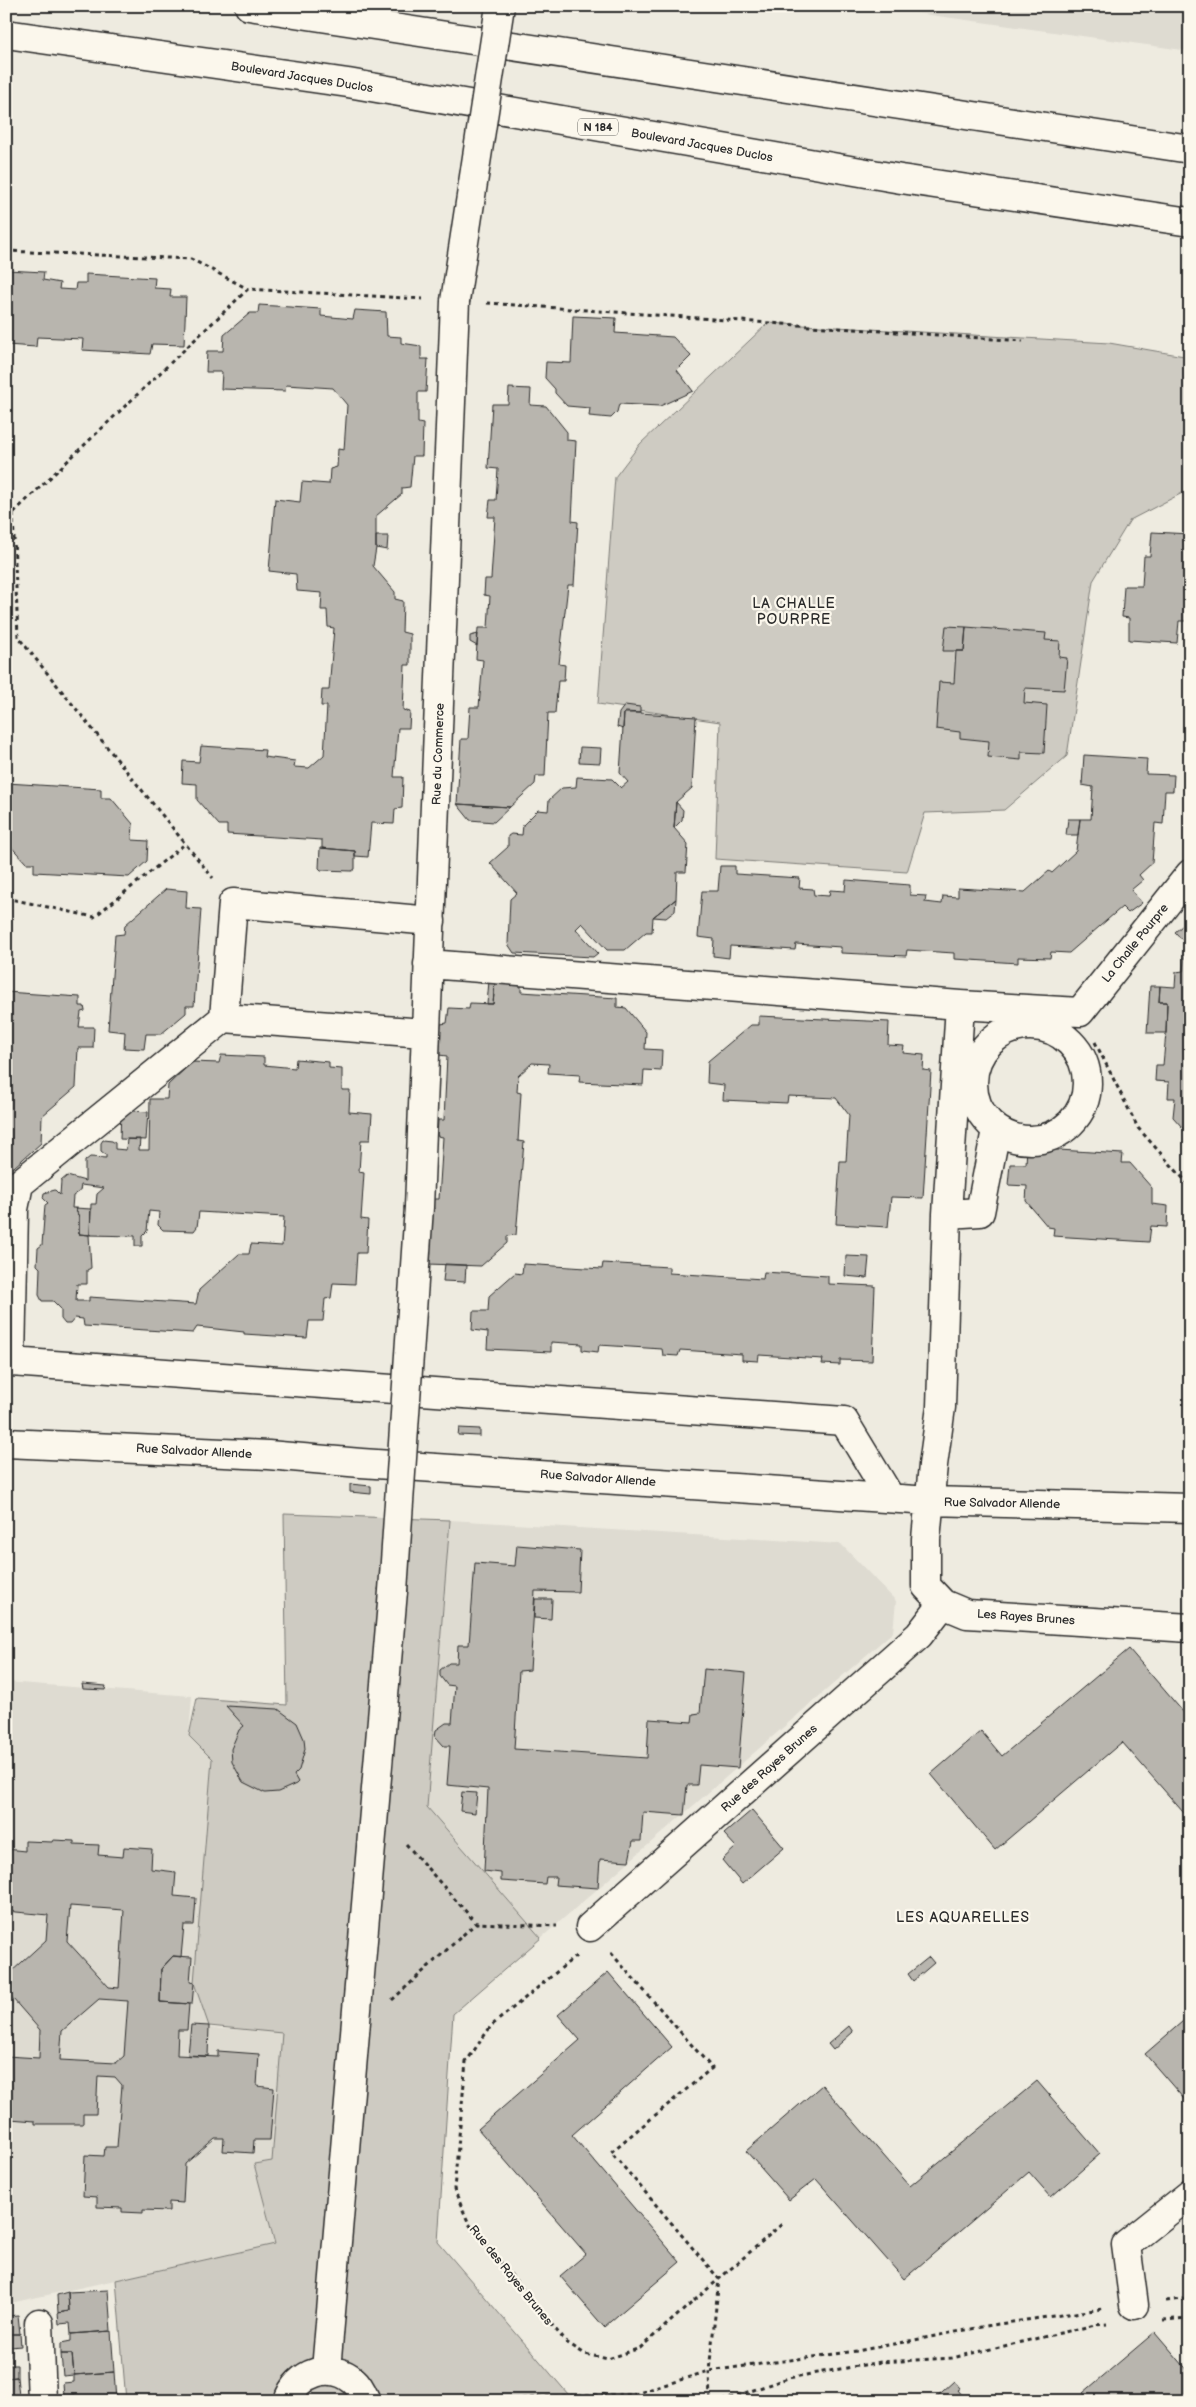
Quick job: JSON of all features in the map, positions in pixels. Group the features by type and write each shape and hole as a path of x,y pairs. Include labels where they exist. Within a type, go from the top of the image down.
{"street":[{"path":"250,6 1190,150"},
{"name":"Rue du Commerce","path":"326,2370 393,1591 418,1207 455,301 500,6"},
{"name":"Boulevard Jacques Duclos","path":"6,34 348,83 900,179 1190,222"},
{"name":"La Challe Pourpre","path":"1080,1012 1190,874"},
{"path":"224,1018 233,903 431,921"},
{"path":"428,964 960,1005 1080,1012"},
{"name":"Les Rayes Brunes","path":"960,1005 947,1214 941,1407 926,1539 926,1586 943,1604 967,1614 1190,1628"},
{"path":"424,1033 224,1018 19,1184 14,1209 9,1273 8,1362 844,1421 890,1498"},
{"path":"1038,1026 1056,1032 1071,1043 1082,1059 1087,1077 1086,1096 1079,1114 1066,1128 1050,1137 1032,1141 1013,1138 996,1130 982,1116 975,1099 973,1080 977,1062 986,1045 1001,1033 1019,1027 1038,1026"},
{"path":"947,1214 980,1212 996,1130"},
{"name":"Rue Salvador Allende","path":"6,1443 268,1455 361,1463 930,1501 1190,1508"},
{"name":"Rue des Rayes Brunes","path":"594,1932 919,1636 943,1604"},
{"path":"1134,2305 1126,2246 1190,2194"},
{"path":"39,2323 42,2401"},
{"path":"288,2401 294,2388 303,2378 312,2373 326,2370 342,2374 354,2381 366,2401"}],"path":[{"path":"6,250 191,259 248,289 455,301 1023,341"},
{"path":"6,513 13,513 248,289"},
{"path":"13,513 18,637 233,903"},
{"path":"6,898 94,917 185,844"},
{"path":"1080,1012 1138,1128 1190,1186"},
{"path":"374,1809 476,1923 594,1932 712,2068 610,2152 719,2279 709,2371 710,2401"},
{"path":"355,2034 476,1923"},
{"name":"Rue des Rayes Brunes","path":"594,1932 492,2026 466,2062 454,2189 469,2224 566,2342 585,2354 608,2359 640,2348 782,2224"},
{"path":"490,2401 580,2395 632,2395 709,2371 857,2351 992,2324 1190,2298"},
{"path":"1161,2320 1190,2318"},
{"path":"722,2401 788,2378 880,2362 952,2358 1095,2325 1114,2324"},
{"path":"580,2395 587,2401"}],"shaded area":[{"path":"866,6 1190,6 1190,51"},
{"path":"768,323 1109,343 1190,357 1190,489 1130,520 1093,581 1067,756 1004,810 925,813 907,872 715,859 720,722 598,704 615,477 640,444"},
{"path":"284,1514 450,1520 427,1807 541,1938 453,2014 438,2242 574,2401 126,2401 116,2280 275,2244 254,2164 272,2161 282,2033 209,2026 194,1983 212,1759 189,1736 197,1698 287,1705"},
{"path":"450,1520 841,1544 896,1601 893,1632 541,1938 427,1807"},
{"path":"6,1682 192,1696 189,1736 212,1759 195,1983 210,2028 283,2032 272,2161 254,2164 275,2245 6,2304"}],"building":[{"path":"6,270 44,272 43,280 60,283 59,289 75,290 76,283 86,283 86,274 155,278 154,288 171,289 170,297 186,297 184,345 152,344 150,354 82,350 83,339 37,337 36,347 6,345"},
{"path":"259,305 321,309 321,316 353,319 355,310 386,312 387,336 401,337 401,343 421,346 421,359 428,359 426,392 418,392 418,423 423,424 422,456 413,456 410,487 402,488 402,494 376,516 376,548 373,566 395,592 395,599 403,601 402,632 410,634 410,665 405,665 403,710 410,712 409,728 398,728 394,777 403,777 402,808 395,809 394,824 371,823 368,857 355,856 355,851 322,848 322,840 227,834 227,825 219,825 197,800 197,784 182,783 183,761 199,762 201,746 265,750 264,757 295,761 294,767 309,768 324,755 327,706 321,706 322,690 329,690 334,628 328,627 327,610 321,610 322,593 297,591 296,574 269,571 275,499 300,502 302,482 329,484 330,469 337,467 338,449 344,450 347,405 333,388 286,385 285,391 221,389 222,372 206,372 207,351 223,351 224,335 250,313 258,313"},
{"path":"573,316 616,318 615,333 673,337 691,356 677,370 693,391 660,406 619,404 617,412 611,418 589,416 590,408 567,406 545,378 546,362 571,363"},
{"path":"509,388 531,389 530,405 546,406 567,432 567,440 576,441 572,521 578,522 574,585 568,585 559,664 565,665 564,681 558,681 555,713 548,713 545,776 536,776 535,784 510,807 457,804 461,739 468,739 470,707 479,707 483,660 476,659 478,628 488,628 490,596 484,595 485,579 491,579 495,517 488,517 490,500 496,500 498,469 488,468 492,404 508,404"},
{"path":"1152,532 1190,534 1190,621 1179,621 1177,643 1129,640 1129,618 1122,617 1124,586 1142,586 1144,556 1150,556"},
{"path":"376,536 388,536 387,550 376,548"},
{"path":"946,626 966,627 964,651 943,651"},
{"path":"966,627 1046,633 1045,640 1060,641 1059,657 1067,658 1064,690 1025,688 1024,703 1047,705 1044,753 1021,752 1021,760 988,757 989,741 960,738 960,732 936,729 939,682 954,683 956,651 964,651"},
{"path":"478,634 477,646 470,642 470,636"},
{"path":"625,705 640,707 640,713 624,713 623,729 617,727 619,713"},
{"path":"624,713 696,717 692,788 676,802 674,828 688,844 686,872 677,872 676,899 653,917 652,932 646,932 625,950 607,950 582,923 576,929 598,953 593,957 514,953 508,944 510,899 517,893 490,863 508,847 508,836 511,834 522,835 523,825 538,810 548,811 549,800 562,788 576,787 577,777 612,779 621,788 628,782 620,773"},
{"path":"580,747 601,748 600,763 579,762"},
{"path":"1084,755 1147,759 1146,774 1174,775 1173,791 1165,791 1163,824 1155,823 1152,863 1139,875 1143,880 1131,890 1142,903 1128,913 1122,907 1069,953 1051,952 1050,958 1018,957 1018,963 954,959 954,953 907,950 906,956 841,953 841,947 796,944 795,950 730,946 729,958 713,956 714,939 698,937 702,891 718,891 720,866 735,866 735,874 800,878 799,888 813,889 814,895 829,896 830,890 845,891 846,880 910,885 910,895 926,896 925,902 942,904 943,896 958,897 958,888 1025,892 1049,871 1052,873 1076,851 1080,819 1091,819 1093,787 1082,785"},
{"path":"7,783 101,789 101,798 111,798 133,824 132,840 148,841 147,861 129,877 34,872 34,863 26,863 6,841"},
{"path":"676,802 683,810 682,820 674,828"},
{"path":"457,804 510,807 494,822 470,820"},
{"path":"1068,819 1080,819 1078,835 1066,835"},
{"path":"320,848 355,851 355,869 352,871 321,870 319,868"},
{"path":"166,889 187,891 186,908 201,909 194,1006 186,1006 186,1013 161,1034 146,1034 144,1049 124,1048 125,1032 108,1030 115,935 124,934 125,925"},
{"path":"676,899 675,911 666,918 653,917"},
{"path":"1190,919 1190,946 1189,947 1175,932"},
{"path":"1190,946 1190,1136 1173,1117 1175,1098 1168,1098 1169,1082 1155,1081 1156,1065 1163,1065 1166,1033 1167,1002 1159,1002 1160,986 1175,987 1176,972 1183,971 1185,951"},
{"path":"489,981 495,982 493,1004 487,1004"},
{"path":"495,982 521,984 521,992 617,998 617,1007 626,1008 646,1032 645,1049 662,1050 661,1071 644,1070 643,1085 579,1082 580,1075 548,1073 549,1064 532,1063 518,1076 517,1092 521,1093 518,1141 524,1142 516,1235 507,1236 507,1243 481,1266 428,1264 432,1199 439,1199 443,1137 437,1136 438,1120 444,1120 447,1056 439,1055 441,1024 447,1023 449,1008 469,1009 470,1003 493,1004"},
{"path":"1150,986 1160,986 1159,1002 1167,1002 1166,1033 1147,1033"},
{"path":"6,992 80,997 80,1006 84,1006 85,1011 81,1012 79,1027 94,1027 93,1048 78,1048 76,1087 42,1116 41,1143 14,1167 6,1167"},
{"path":"759,1016 889,1022 888,1045 904,1046 903,1053 924,1055 923,1070 931,1071 923,1198 891,1197 888,1227 836,1224 840,1161 846,1161 849,1115 836,1098 788,1096 787,1103 723,1100 724,1085 707,1083 708,1061 751,1025 759,1025"},
{"path":"221,1055 264,1057 264,1065 295,1068 296,1059 329,1062 329,1068 342,1069 342,1090 350,1090 349,1112 372,1114 370,1140 361,1140 359,1172 364,1173 361,1219 368,1220 366,1253 357,1253 355,1284 333,1283 331,1298 325,1299 323,1321 309,1321 307,1338 244,1334 244,1332 197,1327 193,1333 84,1326 83,1319 75,1318 70,1324 65,1324 61,1319 61,1309 53,1301 42,1301 39,1295 40,1268 37,1265 38,1248 42,1245 45,1205 48,1203 43,1198 44,1193 55,1190 60,1195 61,1181 67,1176 85,1181 85,1161 90,1157 106,1158 106,1155 101,1151 103,1140 115,1143 115,1149 126,1150 127,1139 140,1139 139,1150 149,1150 150,1099 167,1099 168,1085 192,1062 219,1063","holes":["81,1185 104,1188 97,1194 96,1204 91,1204 90,1235 135,1236 135,1246 142,1246 142,1236 147,1231 149,1211 159,1212 158,1225 163,1230 194,1231 197,1227 199,1212 284,1217 282,1246 251,1244 249,1254 239,1254 199,1290 196,1304 89,1297 89,1301 76,1301 77,1284 87,1284 87,1270 91,1268 89,1235 79,1234 79,1217 75,1208 72,1208 73,1196 80,1191"]},
{"path":"121,1110 148,1112 146,1140 120,1139"},
{"path":"1027,1148 1123,1154 1122,1163 1130,1163 1152,1188 1152,1204 1168,1206 1167,1227 1151,1226 1149,1242 1053,1236 1054,1228 1048,1227 1026,1201 1027,1186 1008,1185 1010,1164 1026,1164"},
{"path":"75,1208 91,1209 90,1235 79,1234 79,1217"},
{"path":"846,1256 869,1257 867,1278 845,1276"},
{"path":"603,1263 669,1267 669,1273 763,1279 764,1272 828,1276 828,1284 875,1286 872,1361 840,1360 840,1365 822,1364 823,1359 759,1355 758,1361 742,1360 742,1354 680,1350 678,1356 663,1355 662,1349 599,1345 598,1352 582,1350 582,1344 551,1342 551,1352 487,1349 488,1332 472,1330 473,1311 488,1311 489,1296 515,1273 522,1274 523,1264 602,1269"},
{"path":"445,1264 466,1265 465,1282 443,1281"},
{"path":"459,1428 480,1429 480,1436 458,1435"},
{"path":"350,1484 371,1486 371,1494 350,1492"},
{"path":"517,1545 580,1550 578,1592 535,1591 530,1670 519,1671 514,1749 647,1758 649,1719 692,1722 693,1714 700,1713 704,1669 746,1673 738,1768 699,1765 697,1785 687,1785 684,1815 643,1812 641,1841 633,1841 629,1861 600,1859 598,1888 555,1885 556,1877 546,1877 545,1884 501,1881 501,1873 484,1871 488,1789 447,1785 450,1746 444,1746 435,1736 436,1730 446,1723 452,1723 455,1686 447,1685 440,1676 440,1670 449,1663 457,1663 458,1645 469,1645 475,1563 515,1566"},
{"path":"535,1599 552,1599 551,1619 534,1618"},
{"path":"1129,1649 1190,1720 1190,1820 1122,1742 995,1850 931,1774 981,1731 1002,1756"},
{"path":"82,1684 106,1686 105,1690 83,1689"},
{"path":"226,1706 278,1709 297,1723 304,1739 305,1749 299,1770 294,1775 298,1782 296,1784 278,1792 265,1793 243,1782 232,1762 231,1749 239,1730 244,1726"},
{"path":"462,1792 477,1793 475,1813 460,1811"},
{"path":"752,1810 784,1848 742,1884 722,1860 736,1847 724,1834"},
{"path":"53,1840 74,1841 74,1844 99,1845 98,1855 123,1857 124,1847 152,1849 151,1869 176,1872 174,1896 196,1898 194,1925 184,1925 181,1957 173,1956 161,1969 160,2002 189,2004 187,2030 178,2030 177,2055 218,2057 218,2051 259,2054 257,2086 274,2088 270,2140 254,2140 253,2153 223,2151 224,2138 215,2138 185,2164 183,2203 169,2202 169,2211 143,2210 143,2213 122,2212 122,2208 97,2207 97,2197 83,2196 85,2155 104,2156 105,2147 117,2147 122,2085 115,2077 98,2076 96,2114 83,2114 83,2124 35,2124 35,2121 10,2119 10,2110 6,2109 6,2056 39,2058 40,2030 6,1991 6,1972 10,1973 46,1940 48,1915 6,1911 6,1849 25,1851 25,1841 52,1842","holes":["70,1906 124,1910 119,1988 109,1987 67,1941","99,1999 128,2001 124,2056 116,2063 60,2060 62,2031"]},
{"path":"173,1956 192,1957 190,1982 194,1983 192,2004 160,2002 161,1969"},
{"path":"929,1957 934,1963 913,1981 908,1974"},
{"path":"608,1972 672,2047 572,2135 680,2262 604,2327 560,2276 586,2254 478,2129 580,2040 558,2015"},
{"path":"1190,2015 1190,2106 1145,2054"},
{"path":"191,2025 209,2026 208,2056 188,2055"},
{"path":"849,2026 853,2032 833,2050 828,2044"},
{"path":"1037,2081 1100,2154 1051,2197 1029,2172 904,2279 816,2179 789,2200 746,2151 822,2085 910,2186"},
{"path":"108,2290 111,2331 71,2334 70,2323 59,2324 58,2313 69,2311 68,2292"},
{"path":"68,2292 69,2311 58,2313 57,2295"},
{"path":"18,2315 20,2334 8,2334 7,2316"},
{"path":"6,2316 8,2334 20,2334 21,2346 10,2347 10,2356 6,2356"},
{"path":"111,2331 114,2372 74,2375 72,2354 61,2354 61,2343 71,2341 71,2334"},
{"path":"1155,2332 1190,2373 1190,2401 1089,2401 1083,2393"},
{"path":"61,2354 72,2354 74,2375 63,2376"},
{"path":"6,2365 17,2365 17,2377 6,2378"},
{"path":"114,2372 116,2401 75,2401 75,2395 64,2396 63,2383 74,2382 74,2375"},
{"path":"17,2377 19,2396 8,2397 6,2378"},
{"path":"954,2381 960,2388 957,2390 966,2401 932,2401"},
{"path":"75,2395 75,2401 64,2401 64,2396"}],"district":[{"name":"LA CHALLE POURPRE","path":"794,612"},
{"name":"LES AQUARELLES","path":"963,1917"}]}
